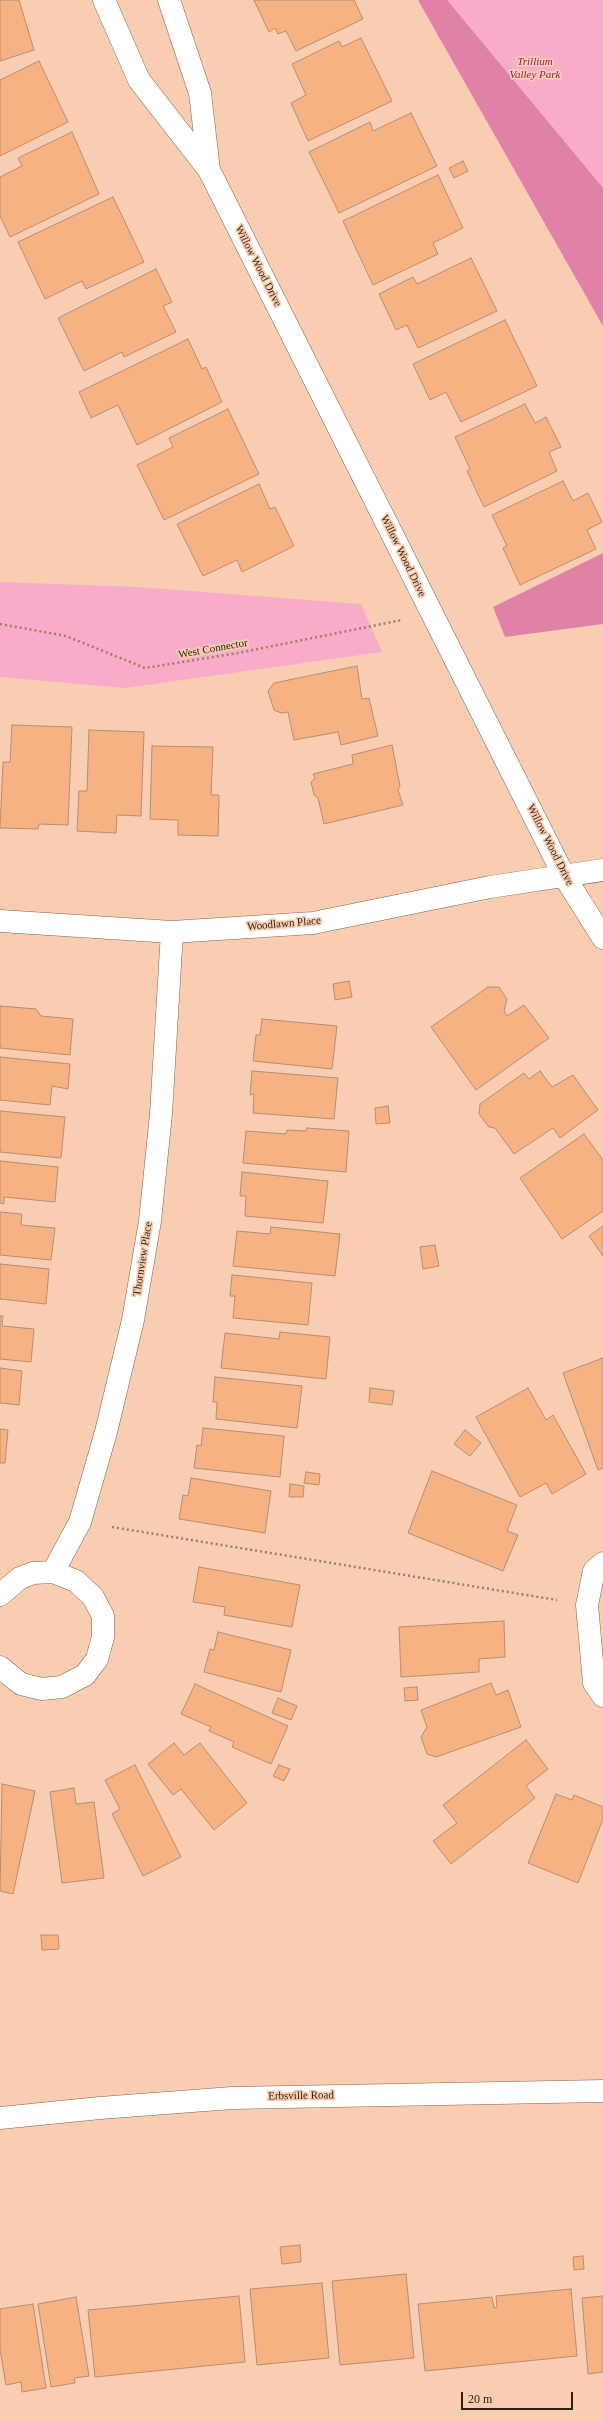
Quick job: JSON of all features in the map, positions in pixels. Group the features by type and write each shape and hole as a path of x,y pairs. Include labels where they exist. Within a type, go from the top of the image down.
{"street":[{"name":"Willow Wood Drive","path":"104,0 139,80 209,170 564,876 603,938"},
{"name":"Willow Wood Drive","path":"169,0 200,93 209,170"},
{"name":"Woodlawn Place","path":"0,921 172,932 313,923 490,887 603,870"},
{"name":"Thornview Place","path":"53,1572 80,1522 106,1432 133,1320 150,1221 161,1114 172,932"},
{"path":"603,1562 594,1571 586,1605 594,1684 603,1696"},
{"path":"0,1595 20,1578 33,1573 53,1572 76,1581 93,1596 103,1616 104,1637 97,1658 85,1675 62,1687 42,1689 21,1684 0,1667"},
{"name":"Erbsville Road","path":"0,2118 100,2108 232,2098 603,2091"}],"path":[{"name":"West Connector","path":"0,624 66,636 145,668 238,653 432,614"},
{"path":"80,1522 586,1605"}],"green space":[{"name":"Trillium Valley Park","path":"418,0 603,0 603,326"},
{"path":"0,582 138,587 361,604 382,652 125,688 0,677"}],"shaded area":[{"path":"418,0 447,0 603,188 603,326"},
{"path":"603,553 603,624 505,637 493,607"}],"building":[{"path":"0,0 19,0 34,50 0,61"},
{"path":"254,0 354,0 363,19 296,51 286,31 278,34 275,28 269,32"},
{"path":"361,38 392,101 308,141 291,103 306,95 292,64 339,41 342,47"},
{"path":"39,61 68,122 0,156 0,80"},
{"path":"411,113 437,166 339,213 309,152 370,122 373,131"},
{"path":"72,132 99,194 10,237 0,216 0,177 22,166 18,158"},
{"path":"463,161 468,171 454,178 449,168"},
{"path":"438,175 463,228 433,243 438,254 373,285 343,221"},
{"path":"113,197 144,262 86,289 82,281 45,299 18,242"},
{"path":"471,258 497,311 418,348 407,325 396,330 379,294 413,277 417,284"},
{"path":"156,269 172,302 163,306 176,332 124,357 122,352 84,371 58,318"},
{"path":"505,320 537,386 461,422 446,392 430,400 413,364"},
{"path":"188,339 202,369 206,367 222,402 137,445 118,405 91,418 79,392"},
{"path":"525,404 535,423 546,417 561,447 549,452 557,471 484,507 467,471 470,469 455,437"},
{"path":"228,409 259,474 164,520 137,465 173,447 169,438"},
{"path":"563,481 573,501 588,493 602,522 587,530 596,549 520,585 503,548 507,546 492,515"},
{"path":"259,484 270,509 275,507 294,546 242,572 237,560 203,576 177,524"},
{"path":"357,666 362,699 369,698 378,736 341,745 338,732 294,740 288,712 281,713 274,710 268,691 274,683"},
{"path":"12,725 72,727 68,825 39,824 38,829 0,828 3,762 10,762"},
{"path":"89,730 144,732 141,816 117,815 116,833 77,831 79,791 87,791"},
{"path":"392,745 400,786 398,790 403,805 324,824 318,798 314,795 311,782 315,778 313,774 353,764 352,755"},
{"path":"152,746 213,747 211,795 219,795 218,836 178,835 178,820 150,819"},
{"path":"349,981 352,997 335,1000 333,984"},
{"path":"488,987 499,987 507,999 504,1011 507,1016 524,1005 549,1038 476,1090 431,1027"},
{"path":"0,1006 36,1009 41,1016 73,1019 70,1055 0,1048"},
{"path":"262,1019 337,1026 332,1069 253,1061 256,1035 260,1035"},
{"path":"0,1057 70,1064 68,1089 52,1086 50,1105 0,1100"},
{"path":"252,1071 338,1078 334,1119 253,1113 254,1094 250,1095"},
{"path":"540,1071 552,1087 573,1075 598,1110 560,1138 553,1128 514,1154 495,1128 489,1127 479,1114 480,1104 524,1073 529,1079"},
{"path":"388,1106 390,1123 376,1124 375,1108"},
{"path":"0,1111 65,1117 61,1158 0,1152"},
{"path":"307,1128 349,1131 346,1172 243,1163 246,1131 286,1134 287,1130 306,1131"},
{"path":"584,1134 603,1160 603,1211 562,1239 520,1178"},
{"path":"0,1161 58,1167 55,1202 4,1197 4,1204 0,1203"},
{"path":"242,1172 328,1181 323,1223 245,1216 246,1196 240,1196"},
{"path":"0,1212 22,1214 21,1225 55,1228 51,1260 0,1255"},
{"path":"603,1226 603,1256 589,1236"},
{"path":"271,1227 340,1234 335,1276 233,1266 237,1231 270,1234"},
{"path":"435,1245 439,1266 423,1269 420,1247"},
{"path":"0,1264 49,1269 46,1304 0,1299"},
{"path":"232,1275 312,1283 308,1325 233,1318 235,1296 230,1296"},
{"path":"0,1316 3,1316 2,1326 34,1329 31,1362 0,1359"},
{"path":"280,1332 330,1337 326,1379 221,1368 225,1333 279,1339"},
{"path":"603,1358 603,1468 598,1470 563,1373"},
{"path":"0,1368 22,1371 19,1405 0,1403"},
{"path":"215,1377 302,1386 297,1428 216,1419 217,1402 213,1402"},
{"path":"370,1388 394,1391 392,1405 369,1402"},
{"path":"528,1388 546,1420 553,1415 586,1474 552,1494 546,1483 520,1497 476,1417"},
{"path":"203,1428 284,1436 280,1477 194,1468 197,1445 201,1446"},
{"path":"0,1429 8,1430 5,1463 0,1463"},
{"path":"465,1430 481,1443 470,1456 454,1444"},
{"path":"432,1471 517,1505 507,1531 518,1535 503,1571 408,1533"},
{"path":"306,1472 320,1474 319,1485 304,1483"},
{"path":"191,1478 271,1491 265,1533 179,1519 183,1495 188,1496"},
{"path":"290,1484 304,1486 303,1497 289,1497"},
{"path":"199,1567 300,1585 292,1627 224,1615 225,1607 193,1602"},
{"path":"504,1621 505,1657 479,1659 479,1672 401,1677 399,1627"},
{"path":"218,1632 291,1650 281,1692 204,1672 210,1649 214,1650"},
{"path":"491,1683 496,1695 508,1690 521,1727 436,1757 427,1754 421,1737 427,1727 421,1710"},
{"path":"195,1684 288,1726 271,1764 232,1747 234,1742 209,1731 211,1727 181,1714"},
{"path":"417,1687 418,1700 405,1701 404,1688"},
{"path":"278,1698 297,1706 291,1720 272,1713"},
{"path":"526,1740 548,1769 526,1786 535,1798 451,1864 433,1841 457,1823 443,1805"},
{"path":"174,1743 184,1755 200,1743 247,1803 214,1830 181,1789 173,1795 148,1764"},
{"path":"135,1765 181,1857 143,1876 112,1814 120,1809 105,1780"},
{"path":"279,1765 290,1769 284,1781 273,1776"},
{"path":"2,1784 35,1791 13,1894 0,1891"},
{"path":"74,1788 76,1804 94,1802 104,1878 62,1883 50,1792"},
{"path":"556,1794 572,1800 574,1795 603,1807 603,1819 578,1883 528,1863"},
{"path":"41,1935 58,1935 59,1949 42,1950"},
{"path":"300,2245 301,2262 282,2264 280,2247"},
{"path":"583,2256 584,2269 574,2270 573,2257"},
{"path":"406,2274 414,2358 340,2365 332,2281"},
{"path":"322,2283 329,2358 257,2365 250,2289"},
{"path":"571,2289 577,2356 425,2371 418,2304 492,2297 494,2308 497,2307 496,2296"},
{"path":"239,2296 245,2362 95,2377 88,2310"},
{"path":"603,2296 603,2372 588,2374 582,2298"},
{"path":"76,2297 89,2376 74,2378 75,2383 51,2387 38,2304"},
{"path":"33,2304 46,2388 22,2392 21,2382 6,2385 0,2350 0,2309"}]}
